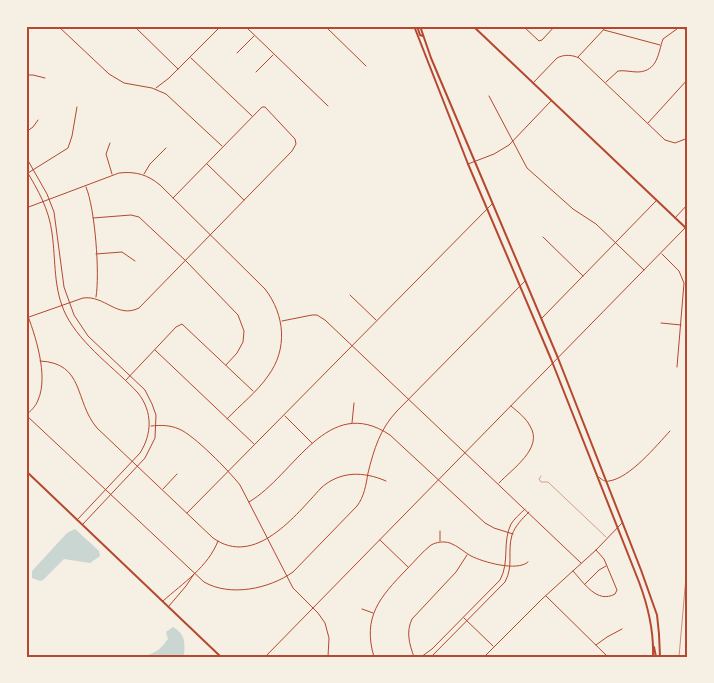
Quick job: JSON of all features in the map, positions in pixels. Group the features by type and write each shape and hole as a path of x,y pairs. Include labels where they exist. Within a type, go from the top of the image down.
{"main road":[{"path":"417,26 420,35 424,37 474,161 558,358 648,587 660,634 660,657"},
{"path":"417,26 468,164 553,364 646,601 654,657"},
{"path":"473,26 687,229"},
{"path":"26,471 221,657"}],"street":[{"path":"58,26 108,74 128,84 155,89 166,94 223,146"},
{"path":"134,26 178,69"},
{"path":"155,89 221,26"},
{"path":"246,26 328,106"},
{"path":"325,26 366,66"},
{"path":"523,26 539,41 555,26"},
{"path":"578,58 608,26"},
{"path":"605,83 618,71 642,72 652,68 658,58 664,37 682,26 688,34"},
{"path":"604,30 661,45"},
{"path":"237,52 254,35"},
{"path":"256,72 274,54"},
{"path":"532,83 557,58 569,55 578,58 665,140 680,142 688,138"},
{"path":"190,57 252,116"},
{"path":"26,75 46,78"},
{"path":"648,123 688,79"},
{"path":"489,96 525,165 573,209 596,224 645,270"},
{"path":"468,164 502,150 551,101"},
{"path":"29,317 83,298 96,298 128,312 134,310 145,302 293,150 296,141 293,135 263,106 173,198"},
{"path":"28,173 68,148 77,107"},
{"path":"26,132 38,120"},
{"path":"110,143 106,154 112,175"},
{"path":"144,175 150,164 166,148"},
{"path":"26,157 50,200 57,223 62,276 69,303 79,324 88,336 144,390 150,398 154,409 156,426 153,444 146,458 82,524"},
{"path":"206,163 244,201"},
{"path":"26,170 44,202 52,232 55,277 62,305 71,323 82,338 126,380 143,400 149,415 150,426 146,444 133,462 78,520"},
{"path":"26,208 119,172 133,172 144,175 153,179 173,198 265,290 274,302 281,321 282,340 277,362 269,375 254,392 227,418"},
{"path":"86,186 90,197 93,218 98,281 96,298"},
{"path":"541,318 657,201"},
{"path":"187,513 492,204"},
{"path":"675,218 688,204"},
{"path":"93,218 131,215 139,218 186,260 234,310 241,320 244,337 241,348 226,365"},
{"path":"265,657 661,253 687,229"},
{"path":"543,237 584,276"},
{"path":"96,254 122,252 135,261"},
{"path":"661,253 683,278 684,293 677,367"},
{"path":"26,311 39,346 42,384 39,397 26,415 209,585 224,589 257,588 287,577 297,569 361,502 375,446 395,413 525,280"},
{"path":"350,295 377,320"},
{"path":"281,321 309,315 325,320 581,563"},
{"path":"661,322 681,325"},
{"path":"126,380 178,325 183,325 254,392"},
{"path":"155,350 254,445"},
{"path":"40,361 56,363 68,370 73,376 86,410 95,425 218,541 237,547 252,545 267,538 277,532 329,481 349,474 368,476 386,481"},
{"path":"352,424 354,403"},
{"path":"498,483 528,454 534,438 530,425 511,406"},
{"path":"284,415 313,443"},
{"path":"249,502 264,492 323,434 331,429 352,424 365,424 383,430 390,435 485,523 513,534"},
{"path":"150,426 174,427 187,434 228,471 240,485 293,588 313,608 327,628 330,638 328,657"},
{"path":"596,475 606,481 610,481 628,472 670,431"},
{"path":"162,489 177,474"},
{"path":"421,657 432,649 495,586 502,576 505,565 508,533 512,522 525,509"},
{"path":"431,657 505,582 512,566 513,534 529,512"},
{"path":"484,657 622,523"},
{"path":"440,531 440,542"},
{"path":"380,539 408,567"},
{"path":"168,606 212,555 218,541"},
{"path":"374,657 370,640 374,613 385,592 431,545 440,542 452,544 478,559 505,565 523,566 528,562"},
{"path":"572,571 600,597 612,595 616,592 603,557 596,550"},
{"path":"414,657 408,635 408,627 412,619 456,572 468,554"},
{"path":"585,584 599,570 607,566"},
{"path":"163,601 195,574"},
{"path":"546,595 608,657"},
{"path":"362,609 374,613"},
{"path":"463,618 494,647"},
{"path":"596,645 622,630"}],"lane":[{"path":"542,476 539,479 541,482 548,482 607,538"}],"shaded area":[{"path":"75,529 99,551 100,556 90,563 64,559 43,580 40,581 32,578 32,571 67,533"},
{"path":"173,627 184,640 184,657 143,657 160,649 168,639 166,632"}],"railway":[{"path":"679,657 688,554"}]}
